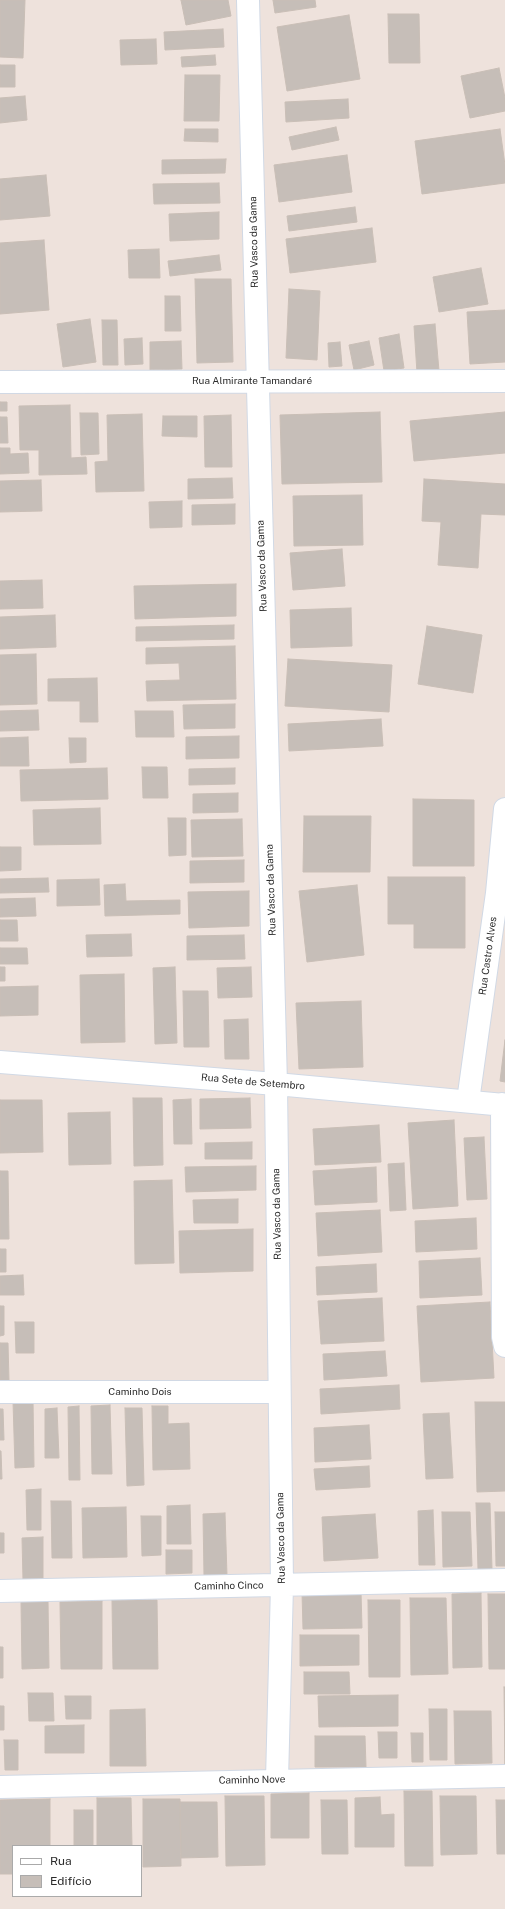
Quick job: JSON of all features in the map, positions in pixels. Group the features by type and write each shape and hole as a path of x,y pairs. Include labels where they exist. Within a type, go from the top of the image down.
{"street":[{"name":"Rua Vasco da Gama","path":"248,0 276,1084 282,1585 277,1780"},
{"name":"Rua Almirante Tamandaré","path":"0,382 257,380 505,381"},
{"name":"Rua Castro Alves","path":"468,1101 497,893 505,810"},
{"name":"Rua Sete de Setembro","path":"0,1062 276,1084 503,1105"},
{"path":"503,1105 503,1337 505,1346"},
{"name":"Caminho Dois","path":"0,1392 279,1392"},
{"name":"Caminho Cinco","path":"0,1591 505,1580"},
{"name":"Caminho Nove","path":"0,1787 505,1776"}],"building":[{"path":"0,0 25,0 23,58 0,57"},
{"path":"181,0 228,0 231,16 186,25"},
{"path":"273,0 315,0 316,7 275,13"},
{"path":"388,14 419,14 420,63 389,63"},
{"path":"349,15 360,79 287,91 277,27"},
{"path":"223,29 224,47 165,50 164,32"},
{"path":"156,39 157,64 121,65 120,40"},
{"path":"215,55 216,65 182,67 181,57"},
{"path":"0,65 15,65 15,87 0,87"},
{"path":"499,68 505,98 505,111 470,118 461,76"},
{"path":"185,75 220,75 219,121 184,121"},
{"path":"25,96 27,120 0,123 0,98"},
{"path":"348,99 349,118 286,122 285,102"},
{"path":"336,127 339,140 292,150 289,137"},
{"path":"185,129 218,129 218,142 184,141"},
{"path":"500,129 505,165 505,183 422,194 415,141"},
{"path":"347,155 352,192 279,202 274,165"},
{"path":"226,159 225,173 162,174 162,160"},
{"path":"46,175 50,216 0,220 0,179"},
{"path":"219,183 220,203 154,204 153,184"},
{"path":"355,207 357,222 289,231 287,216"},
{"path":"219,212 219,239 170,241 169,214"},
{"path":"372,228 376,262 290,273 286,239"},
{"path":"44,240 49,310 0,314 0,243"},
{"path":"159,249 160,278 129,278 128,250"},
{"path":"219,255 221,270 170,276 168,261"},
{"path":"481,268 488,304 439,312 433,277"},
{"path":"195,279 231,279 233,362 197,363"},
{"path":"289,289 320,291 317,360 286,358"},
{"path":"165,296 180,296 181,331 165,331"},
{"path":"505,310 505,362 470,364 467,312"},
{"path":"90,319 96,362 63,367 57,324"},
{"path":"102,320 117,320 118,365 103,365"},
{"path":"435,324 439,371 417,373 414,326"},
{"path":"399,334 404,368 384,371 379,338"},
{"path":"142,338 143,364 125,365 124,339"},
{"path":"181,341 182,369 150,370 150,342"},
{"path":"369,341 374,365 354,370 349,345"},
{"path":"340,342 342,366 329,367 328,343"},
{"path":"0,402 7,402 7,411 0,411"},
{"path":"70,405 71,458 86,457 87,474 39,475 39,450 20,450 19,406"},
{"path":"380,412 382,482 282,484 280,415"},
{"path":"505,412 505,453 414,461 410,421"},
{"path":"80,413 98,413 99,454 81,455"},
{"path":"142,414 144,491 96,492 95,462 108,461 107,415"},
{"path":"231,415 232,467 205,467 204,416"},
{"path":"163,416 197,416 197,437 162,436"},
{"path":"0,417 7,417 8,443 0,443"},
{"path":"0,448 10,448 10,454 28,453 29,473 0,474"},
{"path":"232,478 233,498 188,499 188,479"},
{"path":"424,479 505,484 505,515 481,514 478,568 438,565 441,522 422,521"},
{"path":"41,480 42,511 0,512 0,481"},
{"path":"362,495 363,545 294,546 293,496"},
{"path":"182,501 182,527 150,528 149,502"},
{"path":"235,504 235,524 192,525 192,505"},
{"path":"342,549 345,586 293,590 290,553"},
{"path":"42,580 43,608 0,609 0,581"},
{"path":"236,584 236,616 135,619 134,586"},
{"path":"351,608 352,646 291,648 290,610"},
{"path":"55,615 56,647 0,649 0,617"},
{"path":"234,625 234,639 136,641 136,627"},
{"path":"427,626 482,635 473,693 418,684"},
{"path":"235,646 236,699 147,701 146,681 180,680 179,663 146,664 146,648"},
{"path":"36,654 37,704 0,705 0,655"},
{"path":"288,659 392,665 389,712 285,706"},
{"path":"97,678 98,722 80,722 80,701 48,701 48,679"},
{"path":"235,704 235,728 184,729 183,705"},
{"path":"38,710 39,730 0,731 0,711"},
{"path":"135,711 173,711 174,737 136,737"},
{"path":"381,719 383,746 289,751 288,724"},
{"path":"239,736 239,758 186,759 186,737"},
{"path":"28,737 29,766 0,766 0,738"},
{"path":"69,738 86,738 86,762 70,763"},
{"path":"142,767 167,767 168,798 143,798"},
{"path":"107,768 108,799 21,801 20,770"},
{"path":"235,768 235,784 189,785 189,769"},
{"path":"238,793 238,812 193,813 193,794"},
{"path":"413,799 474,800 474,866 413,866"},
{"path":"100,808 101,844 34,845 33,810"},
{"path":"304,816 371,816 370,872 303,872"},
{"path":"168,818 186,818 186,855 169,856"},
{"path":"242,819 243,856 192,857 191,820"},
{"path":"0,847 21,847 21,870 0,871"},
{"path":"244,860 244,882 190,883 190,861"},
{"path":"388,877 465,877 465,948 414,948 414,924 388,924"},
{"path":"48,878 49,892 0,893 0,879"},
{"path":"99,879 100,905 57,906 57,880"},
{"path":"125,884 126,901 180,900 180,914 105,916 104,885"},
{"path":"357,885 364,955 307,962 299,891"},
{"path":"249,891 249,926 189,928 188,892"},
{"path":"35,898 36,916 0,917 0,899"},
{"path":"0,920 17,920 18,941 0,941"},
{"path":"131,934 132,956 87,957 86,935"},
{"path":"244,935 245,959 187,960 187,936"},
{"path":"0,948 27,948 28,964 0,964"},
{"path":"0,967 5,967 5,981 0,981"},
{"path":"175,967 177,1043 155,1044 153,968"},
{"path":"251,967 252,997 218,998 217,968"},
{"path":"124,974 125,1042 81,1043 80,975"},
{"path":"38,986 38,1015 0,1016 0,987"},
{"path":"183,991 208,991 209,1047 184,1047"},
{"path":"361,1001 363,1067 299,1069 296,1003"},
{"path":"248,1019 249,1059 225,1059 224,1020"},
{"path":"505,1040 505,1082 500,1081"},
{"path":"133,1098 162,1098 163,1165 134,1166"},
{"path":"250,1098 251,1128 200,1129 200,1099"},
{"path":"191,1099 192,1144 174,1144 173,1100"},
{"path":"0,1100 42,1100 43,1152 0,1153"},
{"path":"110,1112 111,1164 69,1165 68,1113"},
{"path":"454,1120 458,1206 413,1209 408,1123"},
{"path":"379,1125 381,1162 315,1165 313,1129"},
{"path":"484,1137 487,1199 467,1200 464,1138"},
{"path":"252,1142 252,1159 205,1159 205,1143"},
{"path":"404,1163 406,1210 390,1211 388,1164"},
{"path":"256,1166 256,1190 186,1192 185,1167"},
{"path":"376,1167 377,1202 315,1205 313,1171"},
{"path":"0,1171 8,1171 9,1239 0,1239"},
{"path":"172,1180 174,1263 135,1264 134,1181"},
{"path":"238,1199 238,1223 194,1223 193,1200"},
{"path":"380,1210 382,1252 318,1256 316,1213"},
{"path":"476,1218 477,1249 416,1252 415,1221"},
{"path":"253,1229 253,1271 180,1273 179,1231"},
{"path":"0,1249 6,1249 6,1272 0,1272"},
{"path":"480,1258 482,1295 420,1298 419,1261"},
{"path":"376,1264 377,1292 317,1295 316,1267"},
{"path":"23,1275 24,1295 0,1295 0,1276"},
{"path":"382,1298 384,1341 321,1344 318,1301"},
{"path":"490,1302 494,1378 421,1382 417,1306"},
{"path":"0,1306 4,1306 4,1335 0,1336"},
{"path":"15,1322 34,1322 34,1353 16,1353"},
{"path":"0,1343 8,1343 9,1381 0,1381"},
{"path":"385,1351 387,1376 324,1380 323,1354"},
{"path":"399,1385 400,1409 321,1414 320,1389"},
{"path":"13,1401 33,1401 34,1467 15,1468"},
{"path":"475,1402 505,1402 505,1491 477,1492"},
{"path":"110,1405 112,1474 92,1474 91,1406"},
{"path":"79,1406 80,1480 69,1480 68,1407"},
{"path":"152,1406 168,1406 168,1424 189,1423 190,1469 153,1470"},
{"path":"57,1408 59,1458 45,1458 45,1409"},
{"path":"125,1408 142,1408 144,1485 127,1486"},
{"path":"0,1409 3,1409 4,1440 0,1440"},
{"path":"449,1413 453,1478 426,1479 423,1414"},
{"path":"369,1425 371,1459 315,1462 314,1428"},
{"path":"1,1451 2,1479 0,1479"},
{"path":"369,1466 370,1487 316,1490 314,1469"},
{"path":"41,1489 41,1530 27,1530 26,1490"},
{"path":"51,1501 71,1501 72,1558 52,1558"},
{"path":"476,1503 490,1503 492,1569 478,1569"},
{"path":"190,1505 191,1544 167,1544 167,1506"},
{"path":"126,1507 127,1557 83,1558 82,1508"},
{"path":"433,1510 435,1565 419,1565 418,1511"},
{"path":"442,1512 470,1512 472,1566 443,1567"},
{"path":"495,1512 505,1512 505,1566 496,1566"},
{"path":"225,1513 227,1576 204,1576 203,1514"},
{"path":"375,1514 378,1558 324,1561 322,1517"},
{"path":"141,1516 161,1516 161,1555 142,1556"},
{"path":"0,1533 4,1533 4,1553 0,1553"},
{"path":"43,1537 43,1579 23,1580 22,1538"},
{"path":"166,1550 192,1550 192,1573 166,1574"},
{"path":"302,1592 361,1592 362,1628 303,1629"},
{"path":"481,1593 482,1667 453,1668 452,1594"},
{"path":"488,1594 505,1594 505,1669 489,1669"},
{"path":"410,1598 446,1598 448,1674 411,1675"},
{"path":"112,1600 157,1600 158,1669 113,1669"},
{"path":"368,1600 400,1600 400,1677 369,1677"},
{"path":"21,1601 48,1601 49,1668 22,1669"},
{"path":"102,1601 102,1669 61,1669 60,1602"},
{"path":"300,1635 359,1635 359,1665 300,1666"},
{"path":"0,1647 3,1647 3,1678 0,1678"},
{"path":"304,1672 349,1672 350,1694 304,1694"},
{"path":"504,1687 505,1687 505,1766"},
{"path":"28,1693 53,1693 54,1721 29,1721"},
{"path":"398,1695 398,1726 319,1727 318,1696"},
{"path":"65,1696 91,1696 91,1719 66,1719"},
{"path":"0,1706 4,1706 4,1730 0,1730"},
{"path":"145,1709 146,1766 110,1766 110,1710"},
{"path":"429,1709 447,1709 447,1760 430,1760"},
{"path":"454,1711 491,1711 492,1763 455,1764"},
{"path":"84,1725 84,1753 45,1753 45,1726"},
{"path":"378,1732 397,1732 397,1758 379,1758"},
{"path":"411,1733 423,1733 423,1762 412,1762"},
{"path":"315,1736 365,1736 366,1767 315,1767"},
{"path":"4,1740 18,1740 18,1770 5,1770"},
{"path":"404,1791 432,1791 433,1866 405,1866"},
{"path":"309,1793 309,1838 271,1838 271,1794"},
{"path":"225,1796 264,1796 265,1865 226,1866"},
{"path":"440,1796 476,1796 477,1854 441,1855"},
{"path":"380,1797 381,1815 394,1814 394,1847 355,1847 355,1798"},
{"path":"97,1798 131,1798 132,1845 97,1845"},
{"path":"50,1799 50,1845 12,1845 12,1874 0,1874 0,1800"},
{"path":"143,1799 180,1799 181,1866 143,1867"},
{"path":"321,1800 347,1800 348,1854 322,1854"},
{"path":"496,1800 505,1800 505,1854 497,1854"},
{"path":"180,1802 217,1802 218,1857 181,1858"},
{"path":"74,1810 93,1810 93,1845 74,1845"}]}
